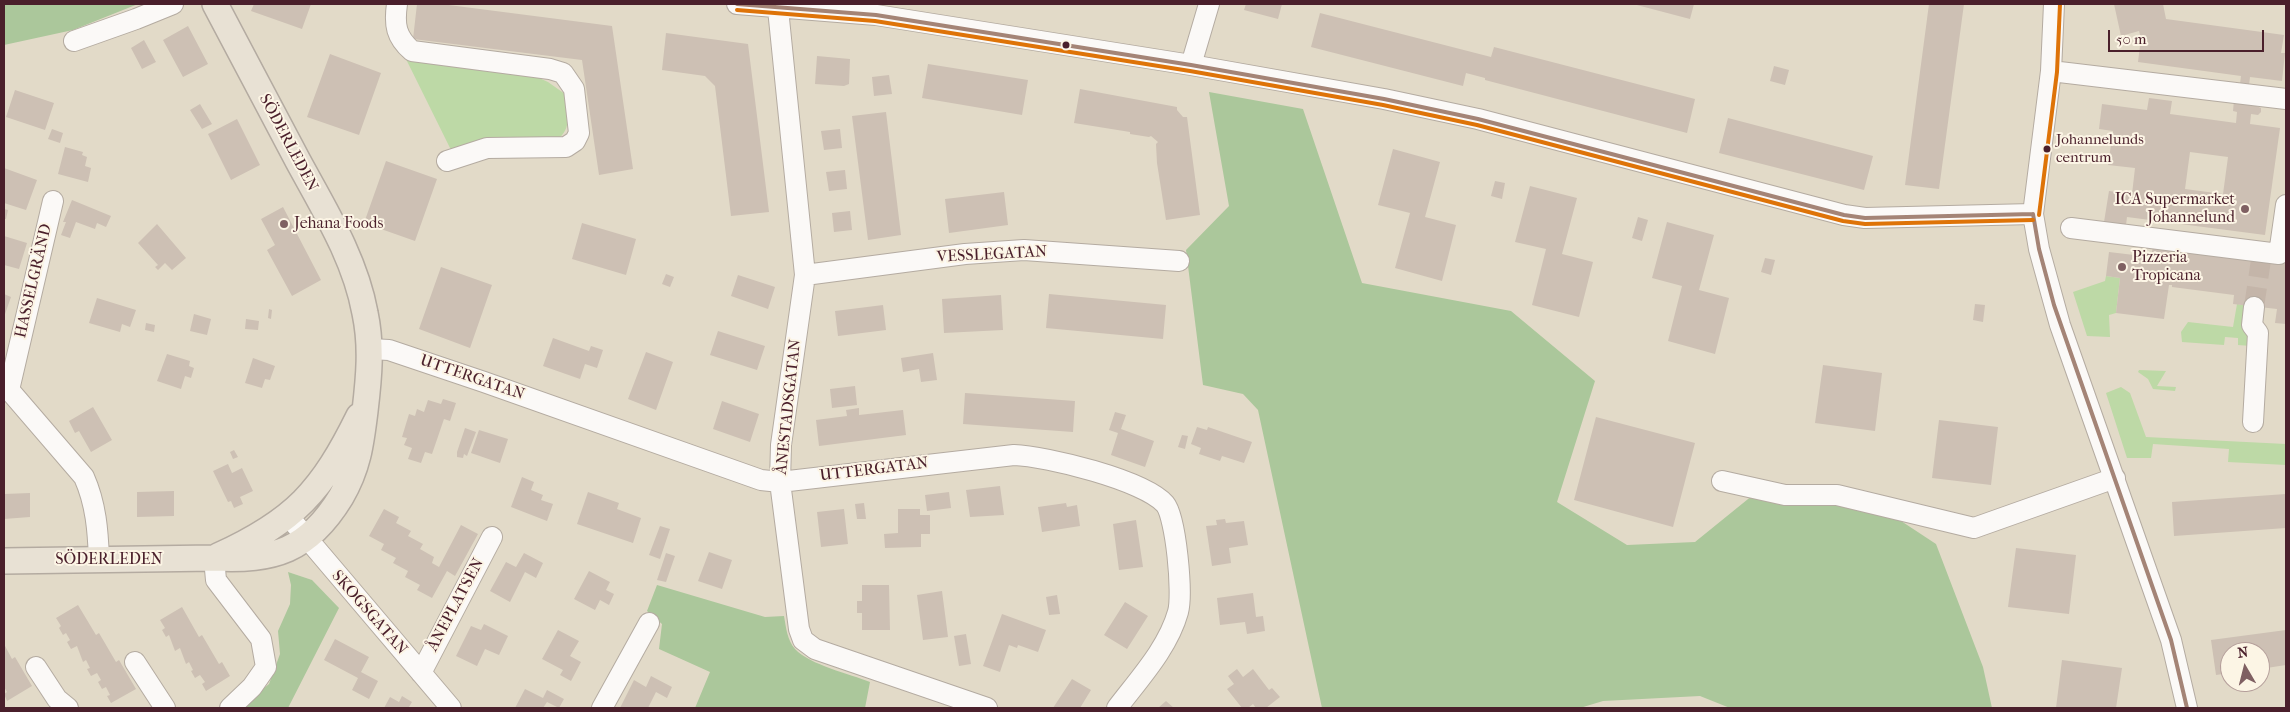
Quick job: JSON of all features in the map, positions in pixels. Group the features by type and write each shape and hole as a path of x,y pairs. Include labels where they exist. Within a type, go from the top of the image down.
{"main road":[{"name":"SÖDERLEDEN","path":"4,561 214,558 245,560 271,556 306,539 333,510 351,480 360,453 366,402 370,349 365,311 352,268 330,220 215,4"},
{"name":"SÖDERLEDEN","path":"214,558 262,536 288,517 318,486 343,448 366,402"}],"street":[{"path":"74,41 173,4"},
{"path":"397,4 396,32 403,44 412,51 550,69 563,74 574,89 579,133 575,141 566,147 486,148 447,161"},
{"path":"737,4 876,16 1191,65 1384,99 1478,119 1844,215 1865,218 2033,214"},
{"path":"1191,65 1209,4"},
{"path":"2054,4 2051,71 2033,214 2039,249 2054,305 2088,380 2115,478 2171,640 2187,708"},
{"name":"ÅNESTADSGATAN","path":"778,9 805,275 781,445 780,482 796,617 803,640 815,649 964,704 987,708"},
{"path":"2051,71 2286,99"},
{"name":"HASSELGRÄND","path":"6,387 53,201"},
{"path":"2072,228 2261,256 2280,254 2284,243 2286,205"},
{"name":"VESSLEGATAN","path":"805,275 965,254 1024,250 1179,261"},
{"path":"2253,422 2258,333 2252,325 2254,307"},
{"name":"UTTERGATAN","path":"370,349 389,350 761,480 780,482 1014,455 1050,459 1099,472 1155,496 1166,506 1170,515 1180,578 1178,613 1162,647 1117,708"},
{"path":"6,387 84,477 96,514 98,560"},
{"path":"1722,481 1785,495 1837,495 1974,528 2115,478"},
{"name":"SKOGSGATAN","path":"288,517 451,708"},
{"name":"ÅNEPLATSEN","path":"420,673 492,538"},
{"path":"214,558 216,580 261,639 266,667 252,686 230,708"},
{"path":"602,708 649,623"},
{"path":"135,662 165,708"},
{"path":"36,667 57,699 68,708"}],"green space":[{"path":"4,4 138,4 73,30 4,45"},
{"path":"404,55 528,73 548,82 565,94 568,119 565,130 557,140 451,150"},
{"path":"1209,92 1303,109 1362,283 1511,311 1595,381 1557,502 1627,545 1695,542 1753,495 1835,501 1895,517 1936,544 1983,667 1992,708 1730,708 1700,696 1603,701 1580,708 1322,708 1258,410 1243,394 1203,385 1186,250 1229,206"},
{"path":"2106,276 2120,278 2116,313 2109,315 2110,337 2087,336 2073,292 2105,281"},
{"path":"2237,304 2249,306 2251,346 2238,345 2238,338 2225,337 2224,345 2182,342 2181,332 2188,322 2233,327"},
{"path":"2139,370 2166,371 2157,386 2176,387 2175,391 2153,389 2148,379 2138,372"},
{"path":"2121,387 2130,393 2146,437 2286,444 2286,465 2228,462 2229,449 2153,444 2151,458 2127,458 2106,393"},
{"path":"288,572 312,580 339,608 288,708 240,708 269,684 280,654 278,631 290,604 291,585"},
{"path":"657,585 765,617 784,616 790,642 802,655 831,669 870,682 865,708 695,708 710,672 659,649 662,624 647,611"}],"building":[{"path":"254,4 311,4 302,29 251,11"},
{"path":"417,4 441,4 612,26 633,169 599,175 582,60 413,39"},
{"path":"1246,4 1282,4 1278,19 1244,10"},
{"path":"1633,4 1694,4 1690,19"},
{"path":"1929,4 1964,4 1939,189 1905,185"},
{"path":"2114,4 2163,4 2166,19 2284,35 2281,53 2285,53 2282,81 2250,77 2247,102 2261,108 2261,112 2258,115 2251,114 2250,124 2280,128 2265,235 2127,217 2126,225 2104,222 2109,191 2132,194 2135,168 2108,165 2113,131 2099,129 2102,104 2147,110 2149,98 2172,101 2170,114 2236,123 2237,112 2233,111 2234,100 2238,100 2241,76 2138,62 2141,38 2139,31 2121,36","holes":["2190,152 2228,157 2223,194 2185,189"]},
{"path":"1320,13 1491,57 1494,47 1695,99 1687,133 1485,80 1485,78 1466,73 1463,86 1311,47"},
{"path":"188,26 208,64 183,77 163,40"},
{"path":"666,33 748,44 769,212 731,216 715,86 705,76 662,70"},
{"path":"144,40 156,62 142,69 131,48"},
{"path":"330,54 381,73 359,135 307,117"},
{"path":"817,56 850,59 849,84 844,86 815,84"},
{"path":"928,64 1028,80 1022,115 922,98"},
{"path":"1774,66 1789,70 1785,85 1770,81"},
{"path":"889,75 892,94 874,96 872,77"},
{"path":"1080,89 1177,107 1177,110 1183,117 1187,117 1200,215 1166,220 1157,163 1156,144 1158,142 1151,136 1130,134 1130,132 1074,123"},
{"path":"15,90 54,103 45,130 6,117"},
{"path":"200,104 212,124 202,129 190,110"},
{"path":"886,112 901,235 868,240 852,116"},
{"path":"1728,118 1873,156 1864,190 1719,153"},
{"path":"237,119 260,165 231,180 208,134"},
{"path":"52,129 63,133 60,143 48,139"},
{"path":"840,129 842,148 824,150 821,131"},
{"path":"65,147 83,152 82,155 87,157 85,166 91,168 88,182 58,174"},
{"path":"1393,149 1440,162 1425,217 1456,225 1442,281 1395,268 1410,213 1378,205"},
{"path":"386,161 437,179 415,241 364,223"},
{"path":"4,168 37,180 26,210 4,203"},
{"path":"845,170 847,189 829,191 826,172"},
{"path":"1495,181 1505,183 1502,199 1491,196"},
{"path":"1530,186 1577,198 1562,254 1593,262 1579,317 1532,305 1546,249 1515,242"},
{"path":"1004,192 1008,225 949,233 945,199"},
{"path":"72,200 111,216 106,227 97,223 95,229 76,222 70,238 61,235 66,222 63,222"},
{"path":"283,207 321,280 292,296 267,250 275,245 261,219"},
{"path":"4,209 8,210 6,219 4,219"},
{"path":"850,211 852,230 834,232 832,213"},
{"path":"1638,217 1648,220 1642,241 1632,238"},
{"path":"1667,222 1714,235 1699,290 1729,298 1715,354 1668,341 1682,286 1652,278"},
{"path":"582,223 636,239 626,275 572,259"},
{"path":"157,224 186,258 172,270 165,263 158,270 155,267 158,265 138,243"},
{"path":"4,236 27,243 19,269 4,265"},
{"path":"2153,246 2286,263 2286,324 2275,323 2277,309 2233,304 2234,295 2172,287 2172,285 2169,285 2164,319 2116,313 2120,278 2106,276 2109,252 2151,257"},
{"path":"1765,258 1775,260 1771,275 1761,272"},
{"path":"441,267 492,285 470,348 419,329"},
{"path":"666,274 674,277 670,287 662,284"},
{"path":"738,275 775,287 768,309 731,296"},
{"path":"4,294 11,297 4,317"},
{"path":"1049,294 1166,305 1163,339 1046,328"},
{"path":"1001,295 1003,330 944,333 942,299"},
{"path":"97,298 136,310 130,327 122,324 120,332 89,323"},
{"path":"1975,304 1985,305 1983,322 1973,320"},
{"path":"883,305 886,330 838,336 835,311"},
{"path":"269,309 272,310 271,319 268,318"},
{"path":"194,314 211,319 207,335 190,331"},
{"path":"246,319 259,321 258,330 245,329"},
{"path":"146,323 155,325 154,332 145,330"},
{"path":"718,331 765,346 757,370 710,355"},
{"path":"553,338 589,351 591,346 603,350 597,368 585,364 580,379 543,366"},
{"path":"646,352 673,362 656,410 628,399"},
{"path":"933,353 937,380 921,382 919,369 903,372 901,358"},
{"path":"167,354 190,361 189,366 194,368 191,378 185,376 181,389 157,381"},
{"path":"253,358 275,366 270,380 265,379 262,388 245,383"},
{"path":"1823,365 1882,373 1875,431 1815,423"},
{"path":"855,386 857,405 832,408 830,389"},
{"path":"965,393 1075,401 1073,432 963,424"},
{"path":"443,399 456,403 450,421 444,419 432,454 425,452 421,463 408,459 412,448 404,445 407,438 402,437 409,414 415,416 417,409 424,412 428,400 441,404"},
{"path":"722,401 759,414 750,442 713,429"},
{"path":"93,407 112,440 91,452 79,431 75,433 69,421"},
{"path":"859,408 859,415 903,410 906,435 819,446 816,420 847,416 846,410"},
{"path":"1115,412 1126,415 1121,429 1154,441 1145,467 1111,455 1118,433 1109,430"},
{"path":"1596,417 1695,443 1673,527 1574,500"},
{"path":"1939,420 1998,427 1991,485 1932,478"},
{"path":"1197,427 1207,430 1208,427 1252,442 1244,463 1222,456 1220,461 1199,454 1201,448 1191,444"},
{"path":"465,428 476,432 467,456 464,454 463,458 457,457 457,452"},
{"path":"479,430 508,439 500,463 471,453"},
{"path":"1182,435 1188,436 1185,449 1178,447"},
{"path":"234,450 238,457 233,459 230,452"},
{"path":"228,464 232,473 242,468 253,491 240,497 243,504 234,508 231,501 228,502 213,471"},
{"path":"522,477 534,482 531,490 543,495 541,500 553,504 547,521 511,507"},
{"path":"1000,486 1004,515 970,517 966,490"},
{"path":"174,491 174,516 137,517 137,492"},
{"path":"588,492 619,503 617,509 641,518 633,543 577,524"},
{"path":"949,492 951,508 927,511 925,495"},
{"path":"30,493 30,517 4,519 4,494"},
{"path":"2286,494 2286,528 2174,536 2172,502"},
{"path":"864,503 866,519 857,519 855,504"},
{"path":"1066,503 1067,507 1077,505 1080,526 1042,532 1038,507"},
{"path":"384,509 399,517 396,523 411,531 408,536 423,544 420,549 434,557 432,563 439,567 461,525 478,534 455,576 447,571 432,598 417,590 420,585 405,577 408,571 393,563 396,558 381,550 384,544 369,536"},
{"path":"844,509 848,544 821,547 817,512"},
{"path":"898,509 920,509 920,515 930,515 930,534 921,534 921,547 885,548 884,534 898,533"},
{"path":"1225,519 1226,523 1244,521 1248,545 1229,548 1231,563 1212,566 1206,526 1217,525 1216,520"},
{"path":"1136,520 1143,567 1119,570 1113,524"},
{"path":"660,526 670,529 660,559 649,555"},
{"path":"2016,548 2076,555 2069,614 2008,607"},
{"path":"709,552 732,560 722,589 698,581"},
{"path":"524,553 543,563 536,578 525,572 510,602 490,591 506,562 516,567"},
{"path":"666,553 675,556 666,582 657,580"},
{"path":"589,571 610,582 606,590 614,594 609,605 600,600 595,610 574,599"},
{"path":"862,585 889,585 890,630 862,630 862,613 857,613 857,601 862,601"},
{"path":"942,591 948,637 923,640 917,595"},
{"path":"1253,593 1256,617 1263,616 1265,631 1247,634 1245,622 1220,625 1217,598"},
{"path":"1057,595 1060,614 1049,615 1046,597"},
{"path":"1125,602 1148,616 1127,649 1104,635"},
{"path":"78,605 96,635 99,633 116,662 119,660 136,689 111,703 107,696 110,695 106,687 102,689 98,682 101,680 97,673 91,676 87,669 90,668 86,660 83,662 77,646 71,649 67,642 70,640 66,633 63,635 59,628 61,626 56,618"},
{"path":"182,607 199,637 202,635 219,664 222,662 230,676 206,691 202,684 205,682 200,675 195,678 189,662 186,664 180,648 175,651 169,635 166,637 162,630 165,628 160,620"},
{"path":"1002,614 1046,630 1038,652 1018,645 1017,648 1009,645 1000,672 983,666"},
{"path":"484,624 508,636 499,655 485,649 477,666 456,656 471,626 481,630"},
{"path":"558,630 579,641 570,656 581,662 571,681 560,675 563,670 542,659"},
{"path":"2286,630 2286,665 2270,667 2270,642 2220,642 2220,674 2216,675 2211,640"},
{"path":"966,634 971,664 959,666 954,636"},
{"path":"335,639 369,657 361,672 378,681 369,699 352,690 358,678 324,660"},
{"path":"4,644 12,659 15,657 32,686 7,701 4,694 7,692 4,687"},
{"path":"2062,660 2122,668 2116,708 2056,708"},
{"path":"1237,669 1243,677 1253,669 1269,690 1272,688 1280,697 1266,708 1256,708 1253,704 1248,708 1242,708 1227,689 1234,684 1228,676"},
{"path":"651,676 672,687 667,698 656,692 648,708 620,708 634,680 646,687"},
{"path":"1072,679 1091,690 1080,708 1053,708"},
{"path":"525,689 543,698 547,690 564,699 559,708 547,702 543,708 515,708"},
{"path":"402,696 412,702 409,707 411,708 384,708 390,697 399,702"},
{"path":"1166,701 1174,708 1158,708"}],"tunnel":[{"path":"2254,307 2261,260"}],"transit line":[{"path":"737,4 876,15 1191,65 1384,99 1478,119 1844,215 1865,218 2033,214"},
{"path":"2039,215 2057,72 2060,4"},
{"path":"737,10 875,21 1190,71 1383,105 1477,125 1843,221 1865,224 2033,220"},
{"path":"2033,214 2039,249 2054,305 2171,640 2187,708"}],"place":[{"name":"Johannelunds centrum","path":"2047,149"},
{"name":"ICA Supermarket Johannelund","path":"2245,209"},
{"name":"Jehana Foods","path":"284,224"},
{"name":"Pizzeria Tropicana","path":"2122,267"}]}
